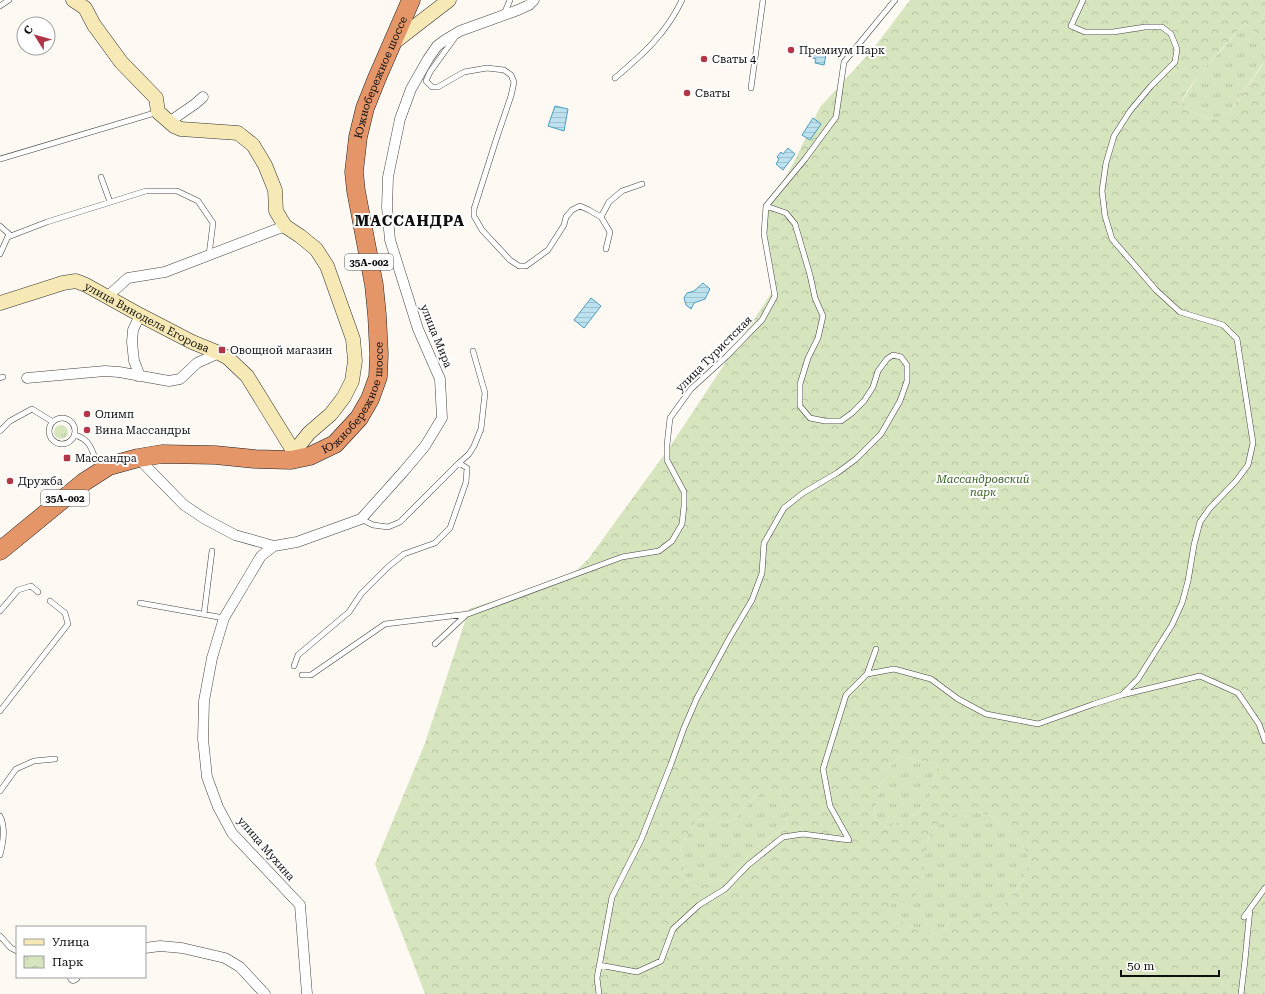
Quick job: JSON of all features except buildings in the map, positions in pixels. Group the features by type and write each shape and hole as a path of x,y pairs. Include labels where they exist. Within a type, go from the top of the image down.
{"highway":[{"name":"Южнобережное шоссе","path":"0,538 79,473 108,454 137,448 159,446 261,452 294,452 312,449 333,436 354,410 367,381 370,365 369,341 345,195 343,174 347,143 355,108 367,76 402,0"},
{"name":"Южнобережное шоссе","path":"0,551 84,482 109,466 138,458 162,454 291,460 310,456 336,444 359,418 370,399 378,377 380,354 374,285 358,206 354,172 358,137 365,108 390,45 411,0"}],"main road":[{"path":"73,0 86,4 94,24 121,62 156,98 158,112 169,122 181,129 238,133 253,145 265,165 275,190 276,211 285,226 316,249 327,266 353,339 355,361 352,381 344,397 331,414 309,433 294,452"},
{"path":"390,45 449,0"},
{"name":"улица Винодела Егорова","path":"0,303 63,283 76,281 86,285 192,342 220,353 228,358 247,376 294,452"}],"street":[{"name":"улица Мира","path":"138,458 184,505 205,519 236,535 274,546 297,542 361,519 425,446 442,418 440,379 418,329 390,240 387,207 388,177 400,119 411,89 437,46 444,40 460,31 524,7 534,0"},
{"path":"169,122 203,97"},
{"path":"107,297 128,278 165,272 285,226"},
{"path":"138,376 138,371 134,361 132,342 133,330 140,315"},
{"path":"27,378 105,370 169,381 180,379 197,364 220,353"},
{"name":"улица Мухина","path":"274,546 261,556 224,618 212,658 204,701 203,739 208,777 218,807 232,833 300,905 307,994"},
{"path":"146,948 160,946 182,948 225,958 240,967 265,994"}],"lane":[{"path":"0,6 9,0"},
{"path":"504,15 510,0"},
{"path":"615,78 644,54 659,37 674,16 682,0"},
{"path":"752,88 764,0"},
{"path":"599,994 597,978 612,897 641,840 697,698 730,636 752,600 762,573 764,543 784,508 803,493 837,473 856,459 881,434 900,401 906,381 907,365 901,357 893,355 887,359 878,371 872,387 864,401 841,421 825,421 810,418 800,406 800,384 808,358 818,338 823,316 814,298 810,275 795,224 786,213 766,206 806,159 836,117 844,62 895,0"},
{"path":"1083,0 1071,26 1085,32 1113,32 1145,27 1162,27 1171,34 1177,49 1176,62 1151,86 1130,111 1114,136 1106,163 1102,191 1105,216 1112,239 1156,290 1180,312 1223,326 1237,339 1253,443 1248,465 1236,481 1210,508 1200,522 1194,545 1188,581 1182,603 1172,625 1138,679 1122,695"},
{"path":"460,31 430,72 426,81 432,87 438,87 464,72 487,68 504,70 511,75 514,82 474,209 474,216 482,230 510,260 519,266 526,266 548,250 564,225 566,217 572,210 580,206 601,217 610,232 606,249"},
{"path":"0,159 158,112"},
{"path":"100,177 110,202"},
{"path":"601,217 609,202 622,192 642,184"},
{"path":"8,237 146,191 177,191 198,201 213,223 209,256"},
{"name":"улица Туристская","path":"468,614 622,557 659,551 672,541 682,524 684,492 667,460 670,418 691,389 726,357 762,320 775,296 764,234 766,206"},
{"path":"0,226 9,234 0,254"},
{"path":"361,519 373,525 388,527 400,522 469,454 481,429 486,393 473,351"},
{"path":"0,431 10,421 32,409 53,422"},
{"path":"61,418 69,420 75,427 75,435 70,442 62,445 54,442 51,438 49,430 53,422 61,418"},
{"path":"75,435 82,437 92,448 96,462"},
{"path":"294,666 298,655 349,612 361,594 388,567 404,554 435,543 450,528 466,482 467,468 459,463"},
{"path":"204,614 212,550"},
{"path":"0,611 18,590 31,586 38,592"},
{"path":"0,711 68,624 65,613 50,602"},
{"path":"140,603 224,618"},
{"path":"435,644 468,614"},
{"path":"302,675 311,674 385,624 468,614"},
{"path":"599,965 637,972 661,961 673,930 699,905 725,889 748,865 782,837 803,834 849,840 830,806 823,769 846,695 867,674 876,649"},
{"path":"867,674 894,669 931,679 958,699 986,714 1038,724 1122,695 1200,676 1238,693 1259,724 1265,741"},
{"path":"0,791 16,769 34,761 55,759"},
{"path":"0,816 3,822 3,839 0,855"},
{"path":"1244,917 1265,888"},
{"path":"1241,994 1250,909"},
{"path":"0,936 11,948 16,950"}],"green space":[{"name":"Массандровский парк","path":"910,0 1265,0 1265,994 425,994 375,864 425,743 469,609 572,575 589,558 669,448 776,286 764,216 797,156 820,107 873,49","holes":["1245,23 1263,39 1263,64 1228,114 1211,119 1194,113 1180,104 1186,93 1210,62","900,756 938,765 929,798 917,814 903,819 888,828 874,818 879,788 884,774","770,789 779,791 788,825 756,847 724,880 692,886 686,880 680,847 697,819 725,822 735,819 754,797","962,810 974,811 991,816 1017,837 1030,858 1023,880 1009,900 995,911 973,920 952,920 943,931 927,935 886,914 893,902 912,903 922,881 928,839 937,827"]},
{"path":"1245,23 1263,39 1263,63 1228,114 1211,119 1194,113 1180,104 1200,73"},
{"path":"58,425 64,425 68,429 68,435 64,439 58,439 54,435 54,429"},
{"path":"900,756 938,765 929,798 917,814 903,819 888,828 874,818 879,788 884,774"},
{"path":"770,789 779,790 788,825 756,847 724,880 692,886 686,880 680,847 697,819 725,822 735,819 754,797"},
{"path":"962,810 974,811 991,816 1017,837 1030,858 1023,880 1009,900 995,911 973,920 952,920 943,931 927,935 885,914 893,902 922,881 926,846 932,833 943,822"}],"water":[{"path":"818,47 827,49 824,65 815,63 816,59 812,58 814,51 816,51"},
{"path":"555,106 568,109 564,131 548,126"},
{"path":"813,118 821,124 810,140 802,135"},
{"path":"788,148 795,154 783,170 776,164 779,159 777,157 781,152 783,154"},
{"path":"703,283 710,289 705,299 694,303 691,309 686,305 684,298 687,293 694,291"},
{"path":"591,298 601,306 584,328 574,320"}],"place":[{"name":"Премиум Парк","path":"791,50"},
{"name":"Сваты 4","path":"704,59"},
{"name":"Сваты","path":"687,93"},
{"name":"Овощной магазин","path":"222,350"},
{"name":"Олимп","path":"87,414"},
{"name":"Вина Массандры","path":"87,430"},
{"name":"Массандра","path":"67,458"},
{"name":"Дружба","path":"10,481"}],"district":[{"name":"МАССАНДРА","path":"410,221"}]}
